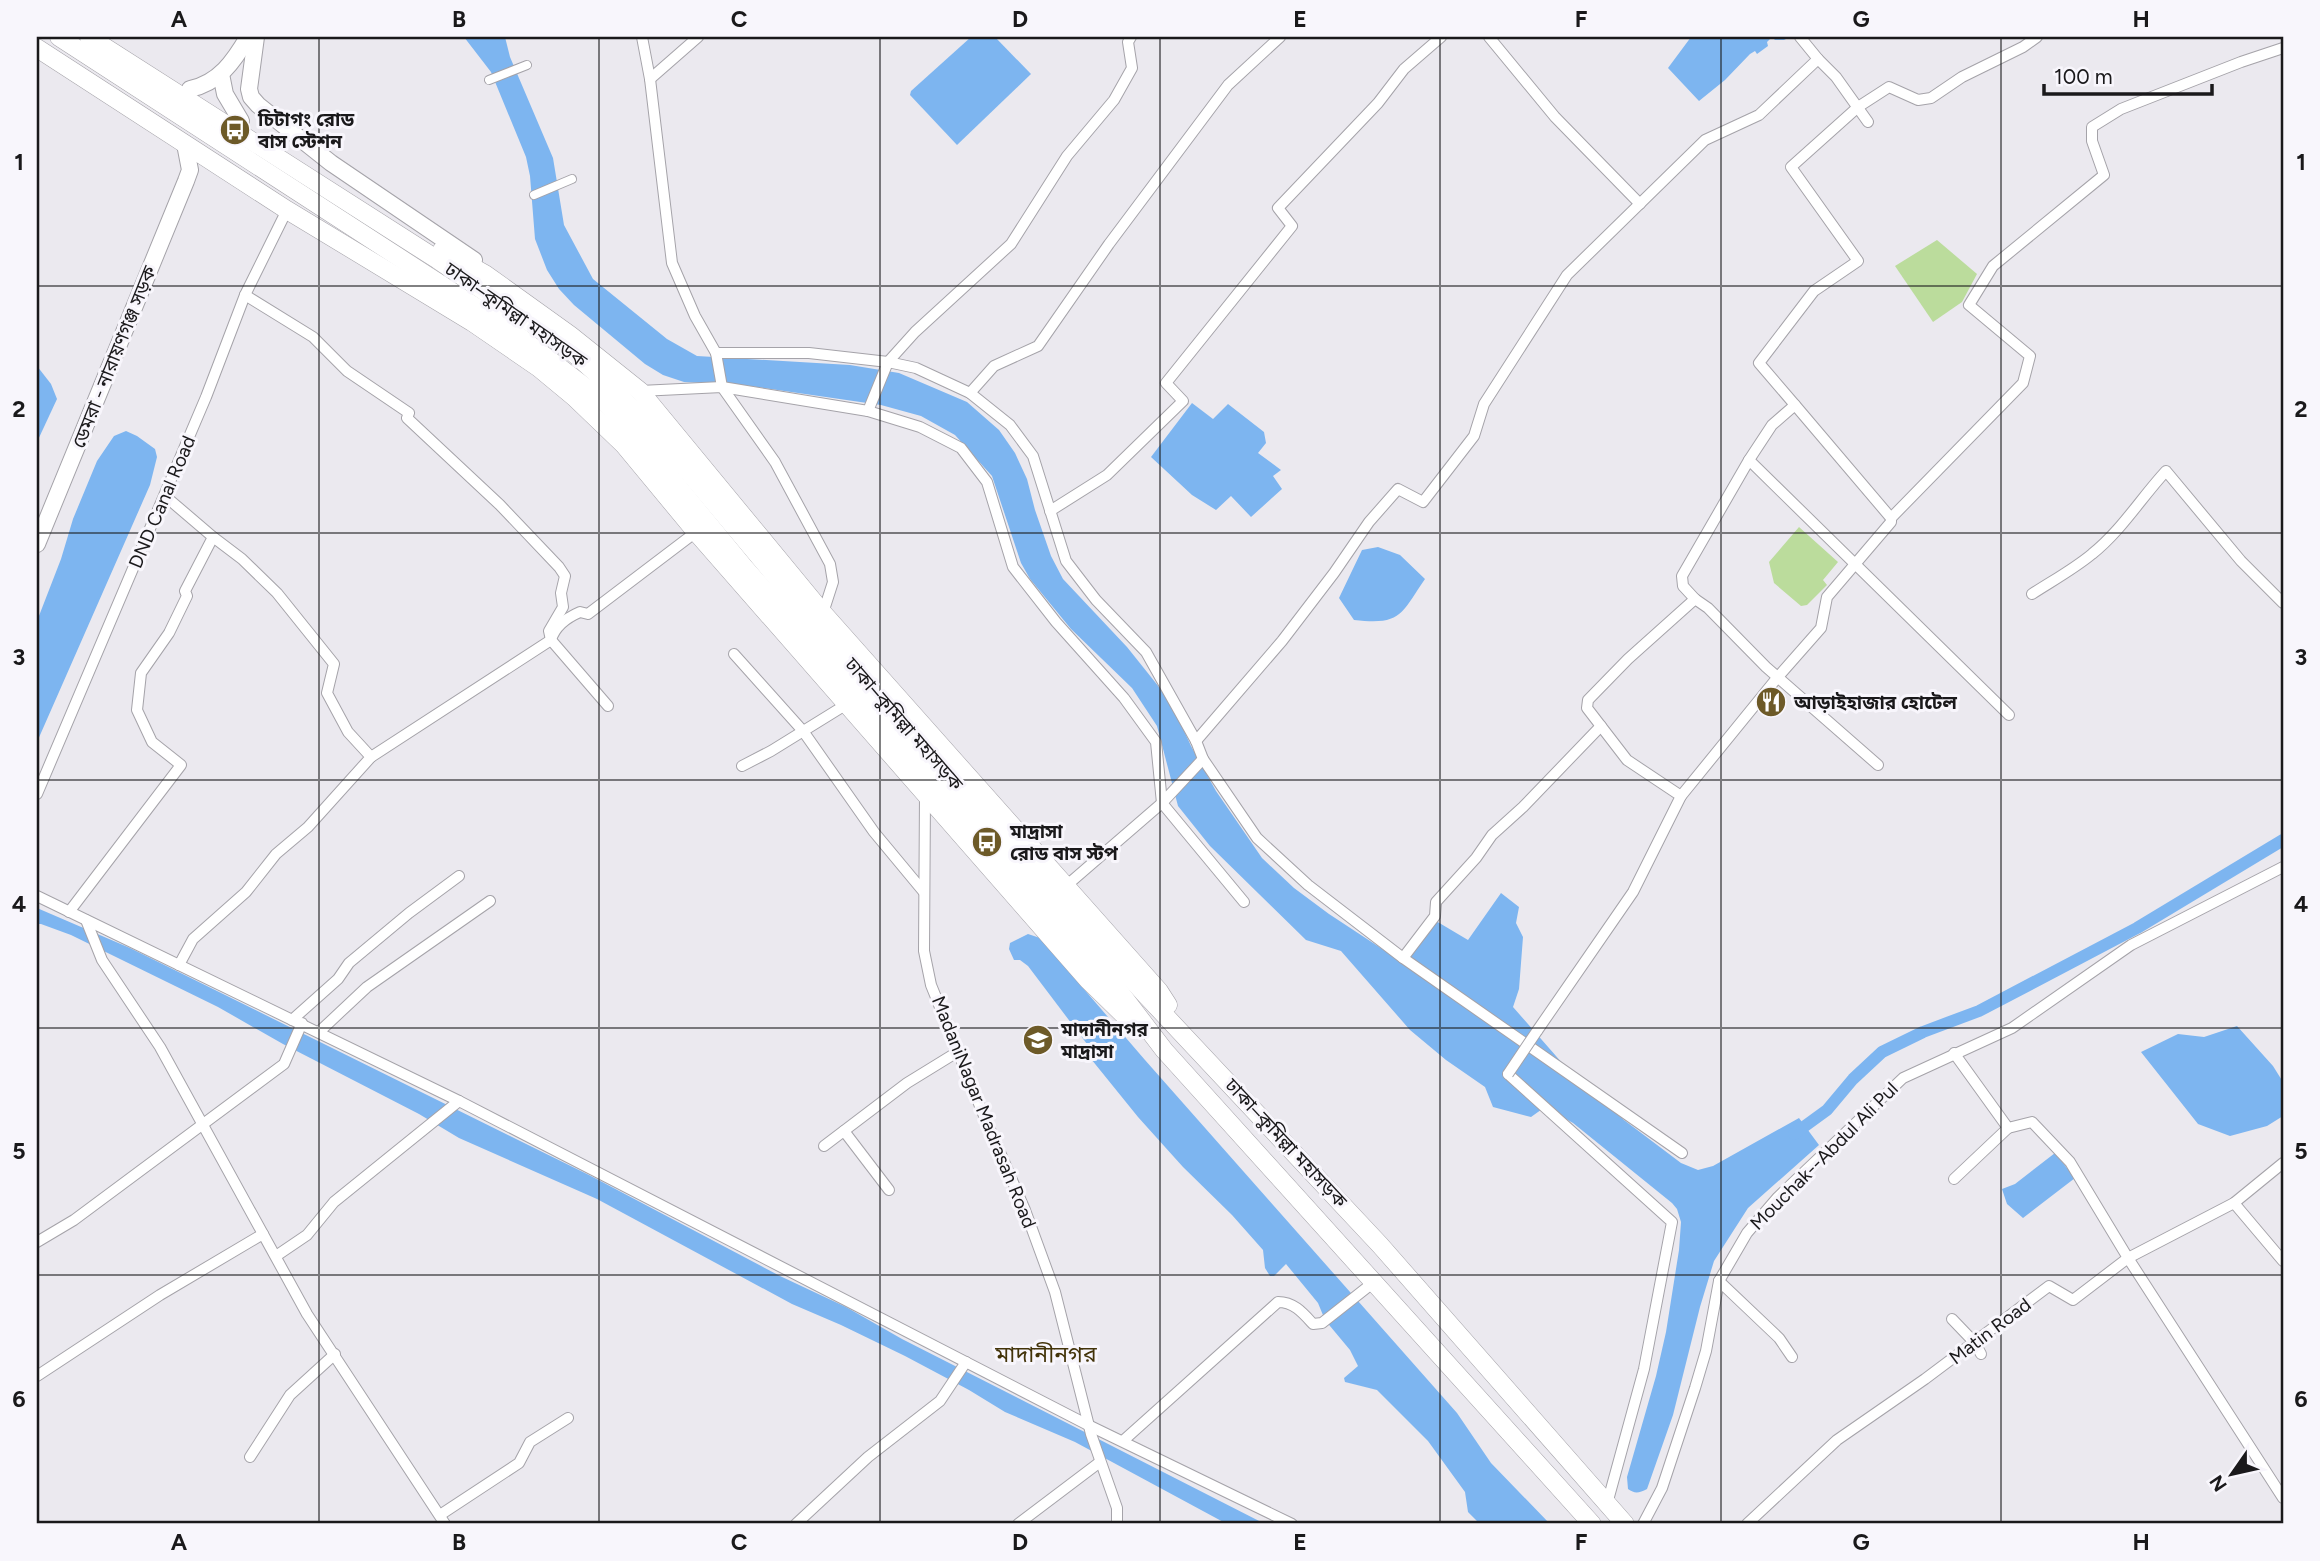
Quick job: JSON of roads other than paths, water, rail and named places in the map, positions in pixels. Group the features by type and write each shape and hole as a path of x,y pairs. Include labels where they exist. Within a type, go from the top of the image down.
{"highway":[{"name":"ঢাকা–কুমিল্লা মহাসড়ক","path":"59,37 508,328 606,403 744,567 1119,991 1164,1050 1592,1524"},
{"name":"ঢাকা–কুমিল্লা মহাসড়ক","path":"89,37 438,260 569,349 607,383 650,426 807,614 970,798 1380,1245 1625,1524"},
{"path":"110,37 418,237 485,274 570,334 640,391 823,613 1159,991 1182,1031"},
{"path":"37,47 287,210 472,322 539,368 604,425 1088,980 1164,1050"}],"main road":[{"path":"190,89 210,82 221,74 248,37"},
{"path":"256,37 249,89 251,97 258,105 331,163 483,266 485,274"},
{"path":"221,74 225,94 241,121"},
{"path":"185,144 190,170 212,159"},
{"name":"ডেমরা - নারায়ণগঞ্জ সড়ক","path":"37,544 190,170"}],"street":[{"path":"642,37 650,79 672,263 695,316 716,353 722,387 775,462 830,564 833,582 823,613"},
{"path":"650,79 698,37"},
{"path":"868,411 888,362 915,332 1011,244 1067,156 1124,84 1132,68 1128,42 1131,37"},
{"path":"971,393 994,366 1038,346 1109,244 1228,85 1280,37"},
{"path":"1050,511 1107,475 1183,401 1166,383 1292,226 1278,208 1378,103 1404,69 1441,37"},
{"path":"1489,37 1555,117 1640,204"},
{"path":"1800,37 1836,77 1868,122"},
{"path":"1891,518 1759,363 1814,291 1858,261 1791,166 1858,107 1889,87 1918,100 1931,98 1962,77 2023,47 2037,37"},
{"path":"1607,1504 1644,1368 1672,1222 1508,1074 1633,892 1681,796 1821,628 1827,597 1891,522 1891,518 2023,383 2030,356 1969,305 1993,266 2104,176 2092,141 2092,127 2121,109 2283,48"},
{"path":"1196,741 1282,641 1369,522 1398,489 1423,502 1474,436 1484,404 1567,275 1705,140 1759,115 1818,59"},
{"path":"489,80 527,65"},
{"path":"534,195 572,179"},
{"name":"DND Canal Road","path":"37,794 165,496 246,295 287,210"},
{"path":"246,295 313,337 347,371 409,413 407,418 500,505 559,567 565,576 561,593 563,607 549,631 551,640 608,706"},
{"path":"716,353 809,353 916,368 971,393 1010,425 1033,456 1066,561 1097,600 1146,652 1196,741 1202,760 1257,838 1308,886 1403,958 1682,1153"},
{"path":"640,391 722,387 868,411 920,426 961,448 987,482 1013,567 1056,622 1124,698 1156,741 1162,803 1244,902"},
{"path":"1795,405 1772,425 1749,460 1682,576 1683,586 1777,678 1878,765"},
{"path":"1749,460 1854,566 2009,715"},
{"path":"2032,594 2093,554 2166,471 2241,561 2283,603"},
{"path":"165,496 242,559 277,593 334,664 327,693 348,732 371,757"},
{"path":"179,965 193,939 246,892 276,854 308,827 371,757 551,640 554,631 571,616 580,612 588,614 696,533"},
{"path":"69,912 181,765 152,741 137,710 141,673 169,633 187,596 185,591 213,537"},
{"path":"1681,796 1627,760 1587,708 1588,700 1628,659 1695,599"},
{"path":"734,654 803,731 874,832 923,891"},
{"path":"741,766 847,704"},
{"path":"1403,958 1435,916 1436,902 1476,858 1492,835 1523,807 1601,726"},
{"path":"1066,886 1162,803 1202,760"},
{"name":"MadaniNagar Madrasah Road","path":"925,793 924,951 931,985 1025,1210 1055,1292 1089,1430 1098,1459 1110,1484 1117,1508 1118,1524"},
{"name":"Mouchak--Abdul Ali Pul","path":"1643,1524 1662,1488 1695,1388 1706,1351 1719,1281 1747,1233 1778,1198 1903,1078 2012,1028 2131,945 2283,867"},
{"path":"37,1242 74,1220 284,1064 297,1021 338,979 349,963 459,876"},
{"path":"37,896 459,1101 967,1362 1089,1430 1124,1440 1292,1524"},
{"path":"319,1032 367,986 490,901"},
{"path":"86,920 102,960 160,1047 307,1314 442,1520 519,1462 530,1442 568,1418"},
{"path":"824,1146 928,1068 958,1051"},
{"path":"1954,1053 2008,1128"},
{"path":"276,1256 307,1235 334,1202 459,1101"},
{"path":"1954,1179 2008,1128 2032,1122 2070,1162 2128,1258 2283,1498"},
{"path":"844,1131 888,1190"},
{"name":"Matin Road","path":"1748,1524 1837,1440 1975,1343 2049,1286 2073,1300 2128,1258 2234,1203 2283,1163"},
{"path":"2234,1203 2283,1261"},
{"path":"37,1376 160,1295 263,1234"},
{"path":"1719,1281 1779,1338 1792,1357"},
{"path":"1124,1440 1278,1302 1298,1308 1314,1324 1322,1323 1374,1282"},
{"path":"1952,1319 1982,1354"},
{"path":"250,1457 290,1395 335,1354"},
{"path":"804,1522 868,1457 940,1401 967,1362"},
{"path":"1018,1524 1098,1459"}],"water":[{"path":"464,37 505,37 510,57 553,158 564,225 593,279 667,339 697,356 850,365 899,373 967,402 999,430 1015,453 1027,479 1051,556 1063,579 1127,647 1171,702 1216,791 1262,858 1294,888 1402,962 1436,921 1468,940 1501,893 1519,907 1516,923 1523,937 1519,989 1513,1007 1577,1080 1681,1163 1698,1170 1713,1166 1799,1118 1819,1145 1748,1208 1714,1261 1673,1415 1647,1489 1630,1491 1627,1477 1666,1332 1679,1250 1681,1222 1677,1209 1573,1123 1545,1107 1531,1117 1493,1107 1485,1087 1446,1060 1410,1030 1341,951 1306,940 1210,846 1178,806 1157,726 1132,688 1071,629 1030,579 1021,563 992,476 955,435 921,416 881,405 743,385 684,382 663,375 645,364 574,305 559,289 547,270 535,239 526,157 491,72"},
{"path":"971,37 995,37 1031,74 957,145 910,95 911,91"},
{"path":"1691,37 1772,37 1767,42 1768,46 1757,54 1755,51 1750,54 1725,80 1699,101 1668,68"},
{"path":"1772,37 1790,37 1775,40"},
{"path":"37,366 51,384 57,399 37,442"},
{"path":"1192,403 1213,419 1228,404 1264,432 1266,443 1258,453 1281,470 1273,476 1282,489 1251,517 1231,496 1216,510 1192,495 1151,457"},
{"path":"126,431 155,449 157,457 150,485 37,742 37,621 73,519 97,461 114,436"},
{"path":"1378,547 1400,555 1425,579 1398,615 1382,621 1354,620 1339,598 1362,550"},
{"path":"37,908 130,948 589,1175 780,1276 846,1307 902,1339 1265,1524 1227,1524 1075,1442 1005,1412 905,1356 792,1304 597,1199 459,1138 218,1007 71,935 37,924"},
{"path":"1028,934 1040,938 1457,1413 1491,1463 1550,1524 1480,1524 1468,1512 1465,1492 1428,1441 1377,1390 1345,1382 1344,1378 1358,1366 1350,1350 1325,1320 1318,1303 1286,1264 1274,1276 1270,1276 1265,1268 1263,1250 1138,1117 1083,1049 1087,1044 1028,966 1020,960 1014,960 1009,949 1010,943"},
{"path":"2237,1026 2273,1066 2283,1082 2283,1116 2267,1126 2230,1136 2198,1124 2141,1052 2178,1034 2204,1037"},
{"path":"2055,1153 2075,1178 2023,1218 2007,1204 2002,1189 2015,1184"}],"waterway":[{"path":"1794,1134 1827,1110 1853,1079 1882,1052 1923,1032 1979,1011 2137,928 2283,840"}],"place":[{"name":"চিটাগং রোড বাস স্টেশন","path":"235,130"},
{"name":"আড়াইহাজার হোটেল","path":"1771,702"},
{"name":"মাদ্রাসা রোড বাস স্টপ","path":"987,842"},
{"name":"মাদানীনগর মাদ্রাসা","path":"1038,1040"}],"district":[{"name":"মাদানীনগর","path":"1046,1354"}]}
